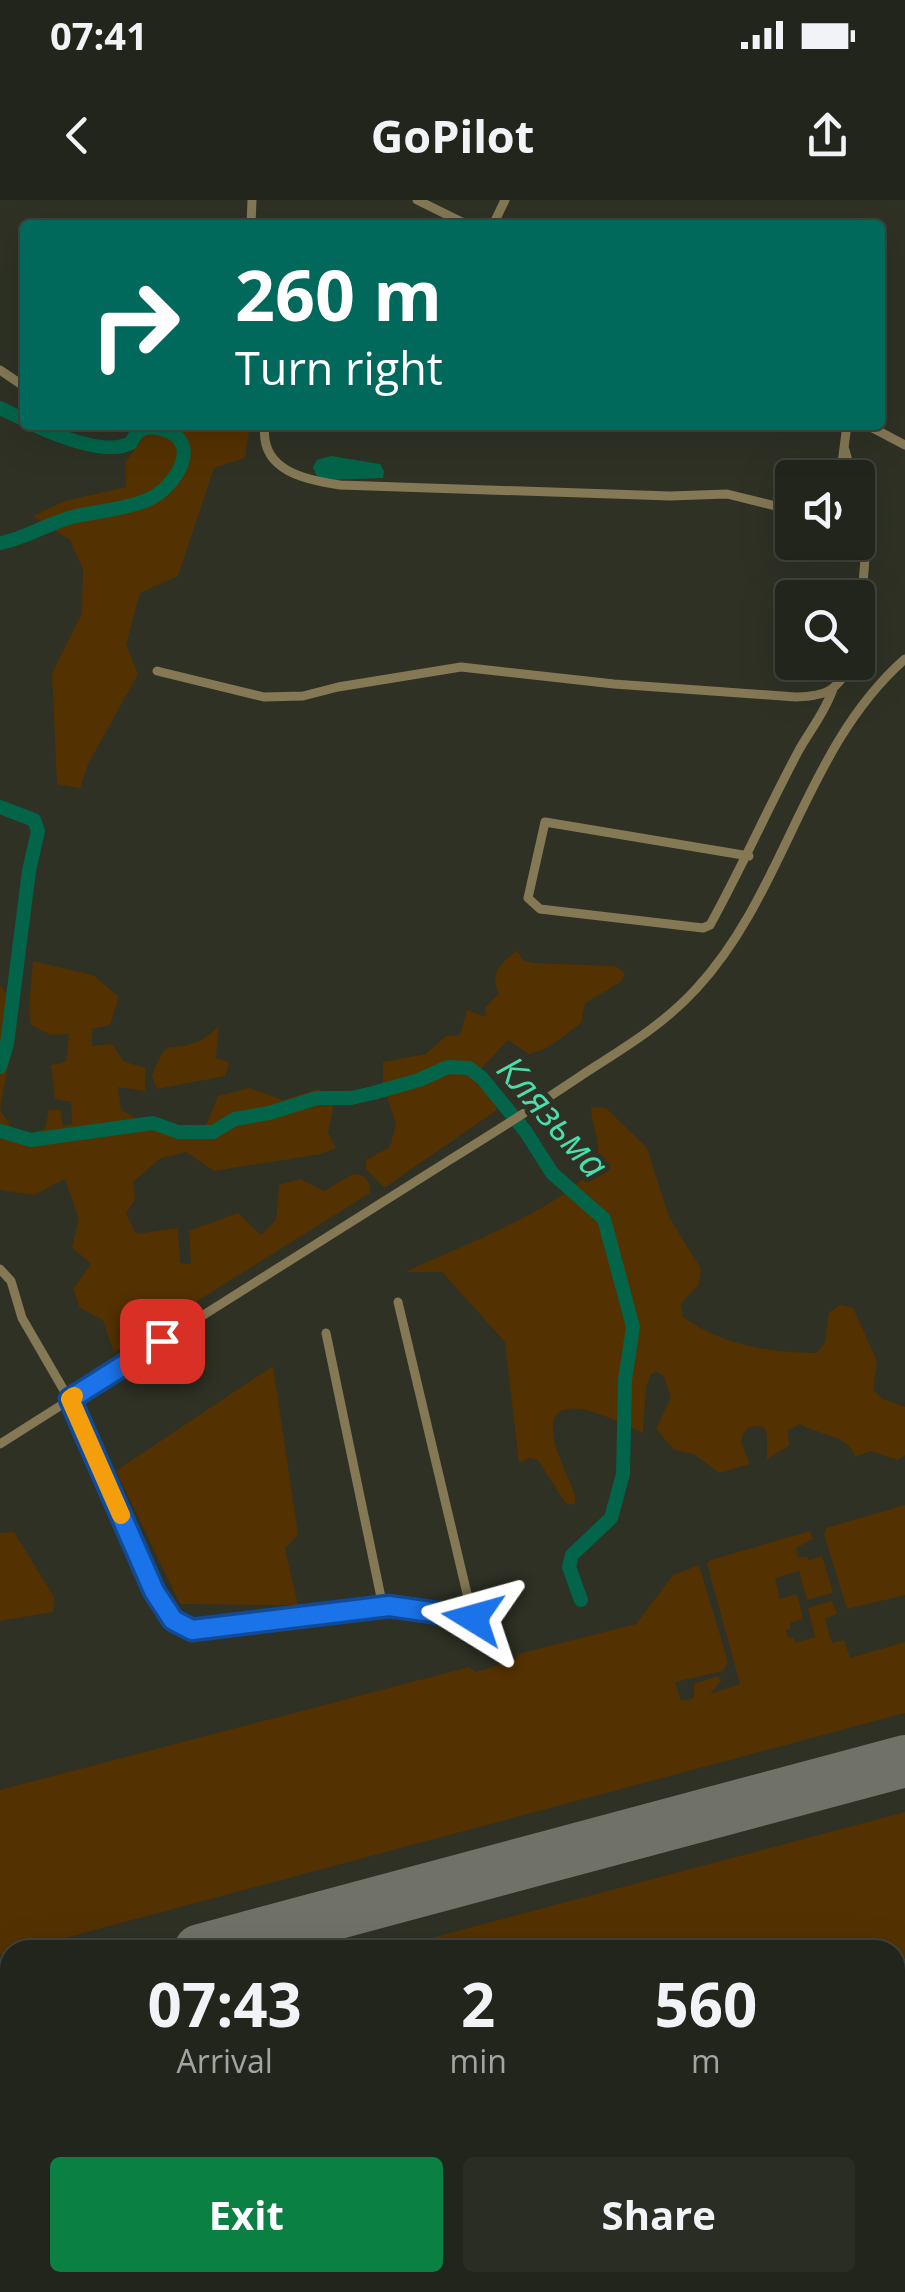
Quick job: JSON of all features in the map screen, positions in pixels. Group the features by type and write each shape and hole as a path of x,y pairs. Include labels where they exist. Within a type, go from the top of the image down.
{"street":[{"path":"417,200 458,220"},
{"path":"264,430 263,439 275,460 300,478 313,481 670,496 727,494 775,506"},
{"path":"842,460 847,430"},
{"path":"877,430 905,445"},
{"path":"843,443 848,460"},
{"path":"0,1444 645,1034 697,988 733,943 847,726 873,689 905,659"},
{"path":"157,672 264,698 304,696 461,667 796,698 824,696 838,680"},
{"path":"748,856 544,822 528,898 540,909 702,928 710,924 748,856 800,748 822,715 832,688"},
{"path":"0,1269 11,1281 22,1318 70,1399 154,1591 173,1620 192,1630 383,1607 473,1618 398,1302"},
{"path":"326,1333 383,1607"}],"shaded area":[{"path":"148,430 249,430 245,458 214,468 178,576 140,593 126,644 138,674 88,764 80,788 57,784 52,673 82,613 83,569 70,540 33,516 65,501 126,487 125,463"},
{"path":"331,456 380,464 383,478 317,477 313,467 317,460"},
{"path":"517,951 523,960 533,963 615,966 625,973 621,982 585,1003 581,1023 551,1045 529,1054 508,1040 477,1073 477,1084 494,1100 497,1110 384,1188 366,1169 366,1160 390,1147 396,1124 383,1084 383,1062 426,1054 446,1036 460,1035 467,1010 486,1017 485,1008 499,993 495,980 498,969"},
{"path":"33,961 93,975 119,997 110,1025 92,1029 92,1046 112,1044 123,1061 145,1068 145,1091 118,1087 121,1110 159,1131 205,1128 218,1096 249,1088 283,1100 318,1089 334,1103 328,1133 336,1148 321,1154 214,1171 186,1152 161,1158 133,1182 135,1200 126,1213 136,1234 178,1228 180,1263 191,1264 189,1231 238,1213 261,1235 276,1220 279,1185 300,1179 324,1191 353,1174 364,1176 370,1193 114,1353 103,1320 80,1308 73,1289 91,1264 72,1247 79,1219 65,1179 34,1195 0,1190 0,1110 12,1128 31,1133 45,1129 49,1110 61,1110 63,1126 72,1124 71,1102 55,1099 51,1065 66,1062 69,1034 51,1035 31,1025"},
{"path":"0,985 18,1009 0,1110"},
{"path":"219,1027 216,1058 229,1062 225,1076 157,1089 152,1076 166,1049 199,1041"},
{"path":"591,1107 606,1108 647,1148 669,1217 701,1269 699,1284 681,1304 683,1317 730,1341 817,1353 825,1342 829,1313 840,1305 853,1308 877,1361 873,1390 883,1399 905,1407 905,1455 898,1460 871,1451 855,1457 840,1440 800,1424 788,1430 789,1446 767,1459 767,1434 764,1428 755,1426 746,1431 741,1442 750,1464 719,1473 694,1454 674,1450 656,1429 671,1397 663,1375 657,1372 651,1374 646,1387 643,1433 578,1409 566,1409 557,1415 553,1426 555,1444 575,1503 569,1505 564,1501 538,1460 529,1458 519,1463 505,1342 442,1272 405,1272 541,1208 586,1176 598,1153"},
{"path":"273,1366 298,1534 285,1549 298,1605 180,1604 116,1471"},
{"path":"905,1505 905,1595 847,1609 824,1534 826,1528"},
{"path":"810,1531 813,1539 796,1548 798,1558 822,1556 833,1593 807,1600 799,1571 775,1578 780,1599 797,1594 803,1619 790,1623 791,1628 786,1630 788,1638 793,1637 795,1643 815,1637 808,1608 832,1601 837,1614 825,1619 832,1643 844,1640 850,1658 905,1642 905,1713 57,1940 0,1940 0,1790 469,1667 476,1672 515,1660 518,1654 636,1624 673,1575 699,1565 728,1662 723,1671 675,1682 681,1701 694,1698 694,1684 717,1676 722,1680 710,1694 740,1684 707,1564"},
{"path":"14,1532 54,1597 53,1612 0,1621 0,1533"},
{"path":"905,1812 905,1940 424,1940"}],"waterway":[{"name":"Клязьма","path":"0,408 20,418"},
{"name":"Клязьма","path":"46,430 82,443 109,447 131,443 142,430"},
{"name":"Клязьма","path":"0,543 72,517 119,508 157,494 176,476 184,453 182,443 163,430"},
{"name":"Клязьма","path":"0,807 34,820 38,831 29,871 7,1044 0,1067"},
{"name":"Клязьма","path":"0,1131 31,1140 153,1123 178,1132 213,1132 235,1119 317,1098 351,1098 373,1093 448,1067 469,1068 482,1078 526,1132 552,1173 604,1219 633,1327 625,1380 623,1474 611,1518 572,1555 569,1567 581,1600"}],"runway":[{"path":"237,1940 905,1761"}],"slow traffic":[{"path":"74,1396 70,1399 121,1515"}],"route":[{"path":"162,1341 70,1399 154,1591 173,1620 192,1630 389,1606 473,1618"}]}
